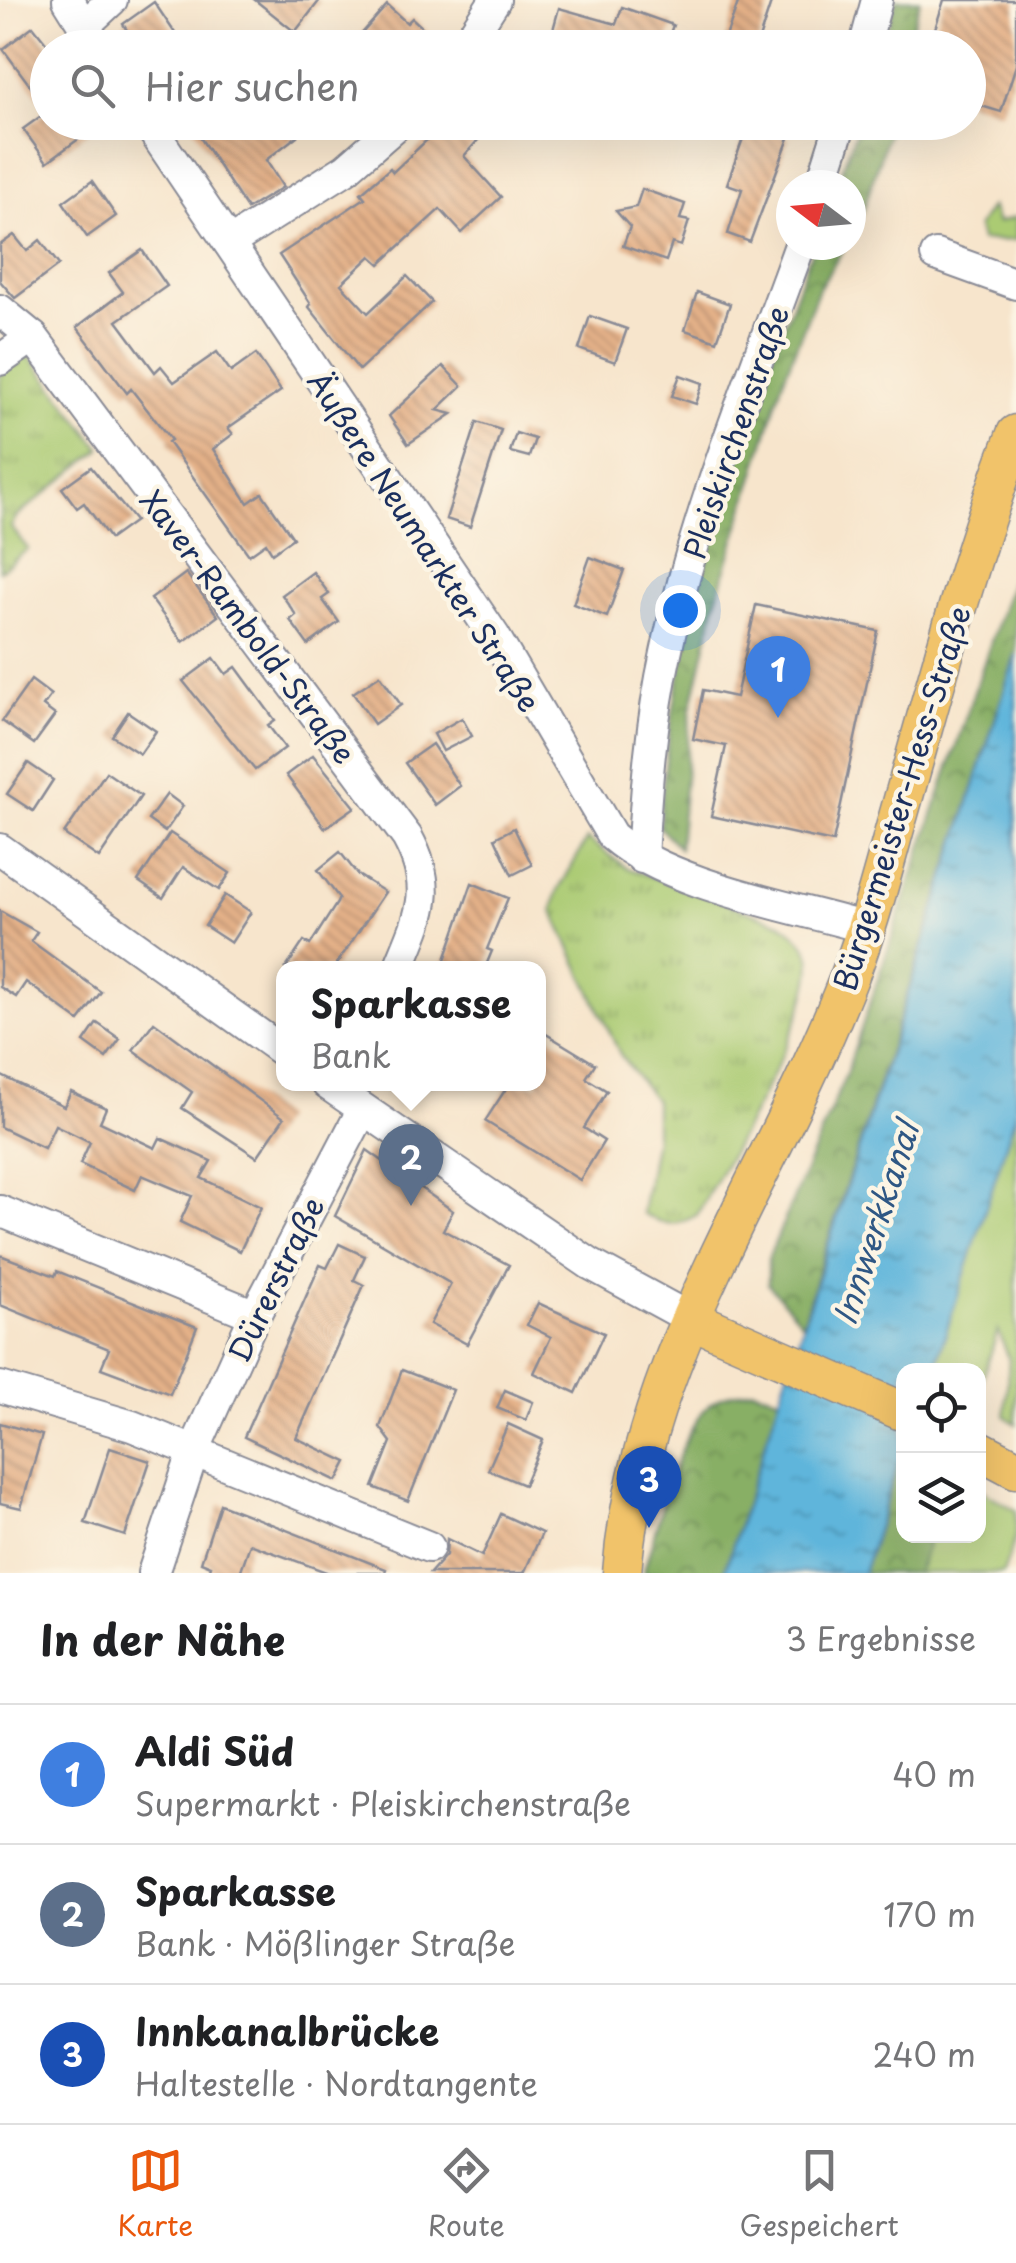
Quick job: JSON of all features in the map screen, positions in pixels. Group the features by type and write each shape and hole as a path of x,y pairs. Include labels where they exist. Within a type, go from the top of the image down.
{"main road":[{"name":"Bürgermeister-Hess-Straße","path":"622,1573 628,1511 646,1430 827,1030 866,928 952,630 1016,434"},
{"path":"693,1320 896,1408"},
{"path":"986,1452 1016,1469"}],"street":[{"path":"83,24 112,0"},
{"path":"476,30 495,0"},
{"path":"869,30 877,0"},
{"name":"Äußere Neumarkter Straße","path":"159,140 495,637 602,824 642,858 682,875 866,928"},
{"path":"229,243 346,169 379,140"},
{"path":"826,170 835,140"},
{"path":"936,254 1016,284"},
{"name":"Pleiskirchenstraße","path":"642,858 648,766 666,651 702,518 795,260"},
{"name":"Xaver-Rambold-Straße","path":"0,310 33,338 407,837 423,870 424,899 402,961"},
{"path":"0,360 33,338"},
{"path":"0,849 276,1046"},
{"path":"347,1093 590,1264 693,1320"},
{"name":"Dürerstraße","path":"153,1573 193,1454 347,1093"},
{"path":"0,1211 255,1315"},
{"path":"0,1387 132,1426 429,1548"}],"green space":[{"path":"896,0 920,0 912,30 887,30"},
{"path":"853,140 886,140 866,202 866,170 842,170"},
{"path":"991,206 997,223 1016,217 1016,240 981,241 977,227"},
{"path":"809,260 837,260 819,288 782,383 716,602 691,709 679,848 659,827 679,677 715,531"},
{"path":"29,355 101,449 16,517 11,527 28,549 0,571 0,372"},
{"path":"1016,567 1016,654 802,1323 768,1284 768,1259 846,1074"},
{"path":"587,839 627,868 781,923 803,942 810,957 809,980 786,1047 697,1215 682,1222 663,1223 642,1213 655,1138 655,1101 620,1054 553,911 557,893"},
{"path":"1016,1113 1016,1424 1005,1416 1009,1359 998,1330 986,1368 986,1363 936,1363"},
{"path":"753,1389 780,1398 724,1573 643,1573 677,1460 697,1419 719,1398"},
{"path":"896,1470 896,1543 928,1543 917,1573 863,1573"},
{"path":"986,1493 1016,1510 1016,1536 1003,1573 917,1573 928,1543 986,1543"}],"water":[{"name":"Innwerkkanal","path":"1016,654 1016,1113 936,1363 896,1363 896,1469 863,1573 724,1573"}],"building":[{"path":"255,0 320,0 292,30"},
{"path":"739,0 772,0 762,30 728,30"},
{"path":"944,0 1016,0 1016,65 1001,112 986,107 986,30 935,30"},
{"path":"154,2 173,30 127,30 123,24"},
{"path":"387,5 407,23 412,18 425,30 365,30"},
{"path":"622,7 673,25 671,30 553,30 559,8 616,24"},
{"path":"33,26 36,30 30,30 30,86 3,49"},
{"path":"31,140 77,140 47,162"},
{"path":"202,140 292,140 266,160 283,187 247,209"},
{"path":"427,140 478,140 464,156 501,197 462,233 440,209 380,264 371,256 341,284 368,313 407,276 432,302 359,370 309,307 311,304 279,255 365,198 361,193 390,168 393,172"},
{"path":"742,140 788,140 750,242 728,234 742,189 727,184"},
{"path":"92,181 116,216 87,237 63,202"},
{"path":"642,189 685,204 680,219 689,221 681,246 672,243 666,261 623,246 630,227 616,211 636,207"},
{"path":"14,235 27,251 40,240 59,265 15,298 0,281 0,245"},
{"path":"142,250 167,286 117,321 155,372 161,366 174,382 217,352 231,372 256,354 281,391 228,428 233,434 213,449 248,503 262,493 293,538 272,553 266,543 249,555 168,442 171,440 131,389 127,393 77,327 123,292 109,273"},
{"path":"697,292 730,304 717,341 685,330"},
{"path":"590,316 627,329 615,362 579,349"},
{"path":"443,366 462,386 437,410 452,414 408,444 389,416"},
{"path":"680,375 703,383 696,404 672,396"},
{"path":"477,422 501,430 470,527 446,519"},
{"path":"516,433 535,439 529,457 510,452"},
{"path":"91,467 135,521 110,539 84,503 77,508 62,488"},
{"path":"590,557 624,570 607,617 573,604"},
{"path":"313,572 329,594 322,599 339,622 308,645 290,620 296,615 282,595"},
{"path":"186,573 218,616 183,642 151,599"},
{"path":"756,605 878,631 833,842 711,816 726,746 693,739 703,690 736,697"},
{"path":"214,658 226,674 236,667 275,720 268,725 285,748 255,770 183,681"},
{"path":"380,675 401,705 374,724 353,693"},
{"path":"31,680 51,695 43,706 55,715 34,744 2,721"},
{"path":"128,712 156,731 140,754 112,736"},
{"path":"462,718 472,736 443,751 434,734"},
{"path":"432,744 460,786 435,805 405,763"},
{"path":"313,755 355,807 325,828 286,775"},
{"path":"28,763 53,780 33,811 7,794"},
{"path":"106,772 141,796 99,858 64,834"},
{"path":"167,794 183,806 165,832 148,820"},
{"path":"514,828 532,865 512,875 495,838"},
{"path":"170,833 230,873 219,890 183,867 163,898 138,881"},
{"path":"340,852 358,875 385,892 339,961 291,961 304,941 310,945 339,898 318,870"},
{"path":"472,883 508,898 487,949 492,951 488,961 444,961"},
{"path":"225,895 251,912 231,943 205,926"},
{"path":"0,911 37,932 31,941 101,992 79,1021 26,982 16,997 0,987"},
{"path":"154,1022 284,1118 257,1157 182,1108 192,1092 133,1050"},
{"path":"97,1023 120,1039 106,1058 84,1042"},
{"path":"546,1034 595,1064 586,1078 607,1091 584,1128 604,1141 580,1180 485,1121 504,1091 546,1091"},
{"path":"0,1075 64,1106 71,1092 106,1108 100,1122 155,1148 160,1138 211,1161 201,1178 261,1207 240,1251 180,1222 192,1196 142,1175 135,1190 80,1164 90,1142 55,1125 44,1148 0,1127"},
{"path":"367,1150 453,1211 443,1230 509,1265 467,1344 430,1324 451,1284 335,1216"},
{"path":"339,1244 365,1256 354,1280 364,1285 296,1438 347,1462 337,1481 244,1437 320,1265 327,1268"},
{"path":"0,1255 55,1276 57,1271 197,1327 170,1394 101,1368 109,1349 0,1305"},
{"path":"538,1303 604,1333 576,1393 534,1373 551,1337 527,1325"},
{"path":"402,1370 453,1390 408,1501 373,1487 391,1442 380,1427"},
{"path":"505,1390 533,1402 526,1420 497,1408"},
{"path":"0,1423 42,1435 21,1508 0,1503"},
{"path":"508,1424 543,1440 524,1485 488,1470"},
{"path":"110,1448 150,1461 125,1536 85,1523"},
{"path":"220,1504 386,1569 385,1573 329,1573 250,1544 240,1573 209,1573 211,1566 201,1562"},
{"path":"501,1514 542,1533 524,1573 430,1573 446,1555 447,1539 482,1556"}],"place":[{"name":"Aldi Süd","path":"778,718"},
{"name":"Sparkasse","path":"411,1206"},
{"name":"Innkanalbrücke","path":"649,1528"}]}
